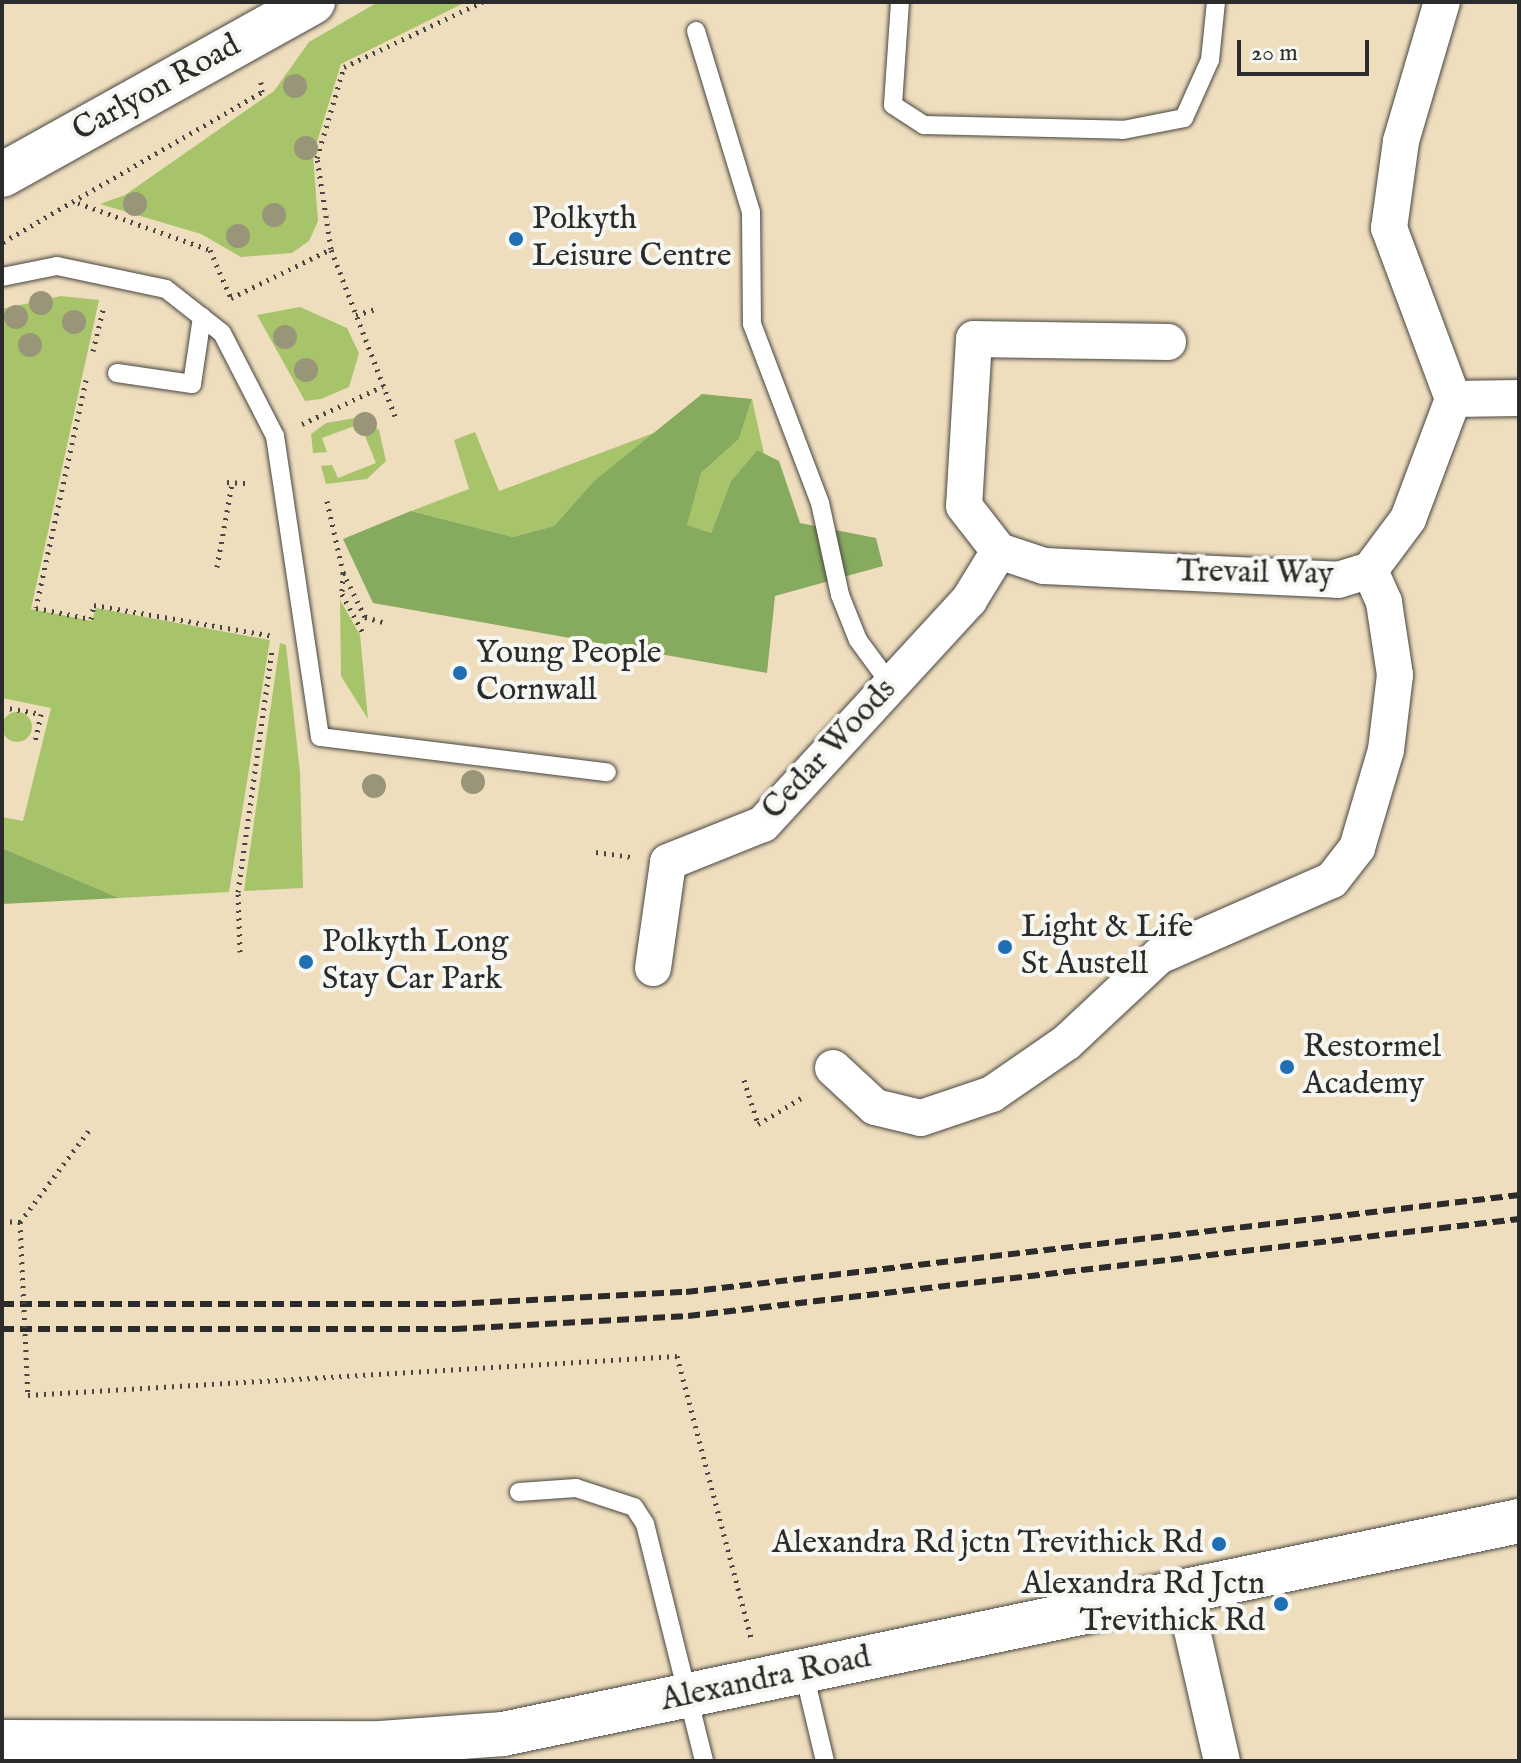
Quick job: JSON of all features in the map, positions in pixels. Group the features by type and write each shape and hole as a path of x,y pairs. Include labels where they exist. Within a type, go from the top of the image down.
{"street":[{"name":"Carlyon Road","path":"2,175 313,2"},
{"path":"1442,2 1401,141 1389,228 1453,399 1519,398"},
{"path":"999,551 964,506 974,339 1168,342"},
{"name":"Trevail Way","path":"999,551 1060,567 1338,580 1370,570 1408,519 1453,399"},
{"name":"Cedar Woods","path":"653,968 668,862 763,824 969,600 999,551"},
{"path":"833,1068 875,1107 921,1118 992,1094 1067,1042 1159,956 1332,880 1357,848 1386,750 1393,690 1384,602 1370,570"},
{"name":"Alexandra Road","path":"25,1749 381,1743 503,1734 759,1683 1519,1521"},
{"path":"1183,1591 1222,1761"}],"lane":[{"path":"900,2 893,105 924,125 1123,130 1184,118 1210,60 1216,2"},
{"path":"696,31 751,212 752,324 820,503 840,595 858,640 891,685"},
{"path":"2,277 57,266 166,289 222,333 275,436 320,737 607,772"},
{"path":"117,373 192,384 198,314"},
{"path":"519,1492 576,1488 634,1507 645,1524 704,1761"},
{"path":"804,1673 825,1761"}],"path":[{"path":"395,416 331,249 317,158 344,67 482,2"},
{"path":"2,242 77,203 262,92 257,33"},
{"path":"77,203 210,250 231,298"},
{"path":"198,314 331,249"},
{"path":"104,305 36,608 91,619 94,605 306,643"},
{"path":"356,315 376,309"},
{"path":"275,436 383,386"},
{"path":"217,567 232,484 227,482"},
{"path":"327,501 343,572 365,617 382,622"},
{"path":"343,572 342,594 364,635"},
{"path":"240,952 238,892 274,636"},
{"path":"2,707 41,714 35,742"},
{"path":"744,1080 758,1124 788,1112 833,1068"},
{"path":"90,1129 20,1222 28,1395 677,1356 759,1683"},
{"path":"2,1221 20,1222"}],"green space":[{"path":"378,2 466,2 341,64 313,155 318,221 309,241 292,253 241,257 201,234 100,204 125,195 274,91 309,42"},
{"path":"61,296 99,300 31,609 92,621 96,608 270,640 229,892 119,898 2,848 2,817 23,821 51,708 2,698 2,309"},
{"path":"300,307 347,328 359,353 349,387 321,399 305,401 257,315"},
{"path":"702,394 752,399 739,439 701,473 687,525 711,533 731,481 757,450 779,461 800,523 876,538 883,566 775,596 767,673 373,603 343,539 411,511 513,537 554,526 594,481"},
{"path":"752,399 764,454 757,450 731,481 711,533 686,525 701,473 739,439"},
{"path":"361,417 379,430 386,461 367,479 326,484 321,466 332,465 338,478 376,463 360,424 322,438 327,452 313,453 311,434 326,423"},
{"path":"659,431 594,481 554,526 513,537 411,511 469,489 454,440 475,432 499,491"},
{"path":"340,600 360,635 368,719 341,676"},
{"path":"280,643 286,645 300,772 303,888 244,891"},
{"path":"17,712 27,717 32,727 27,737 17,742 7,737 2,727 7,717"},
{"path":"2,848 119,898 2,904"}],"railway":[{"path":"2,1304 454,1304 686,1292 1519,1195"},
{"path":"2,1329 455,1329 688,1316 1519,1219"}],"place":[{"name":"Polkyth Leisure Centre","path":"516,239"},
{"name":"Young People Cornwall","path":"460,673"},
{"name":"Light & Life St Austell","path":"1005,947"},
{"name":"Polkyth Long Stay Car Park","path":"306,962"},
{"name":"Restormel Academy","path":"1287,1067"},
{"name":"Alexandra Rd jctn Trevithick Rd","path":"1219,1544"},
{"name":"Alexandra Rd Jctn Trevithick Rd","path":"1281,1604"}]}
